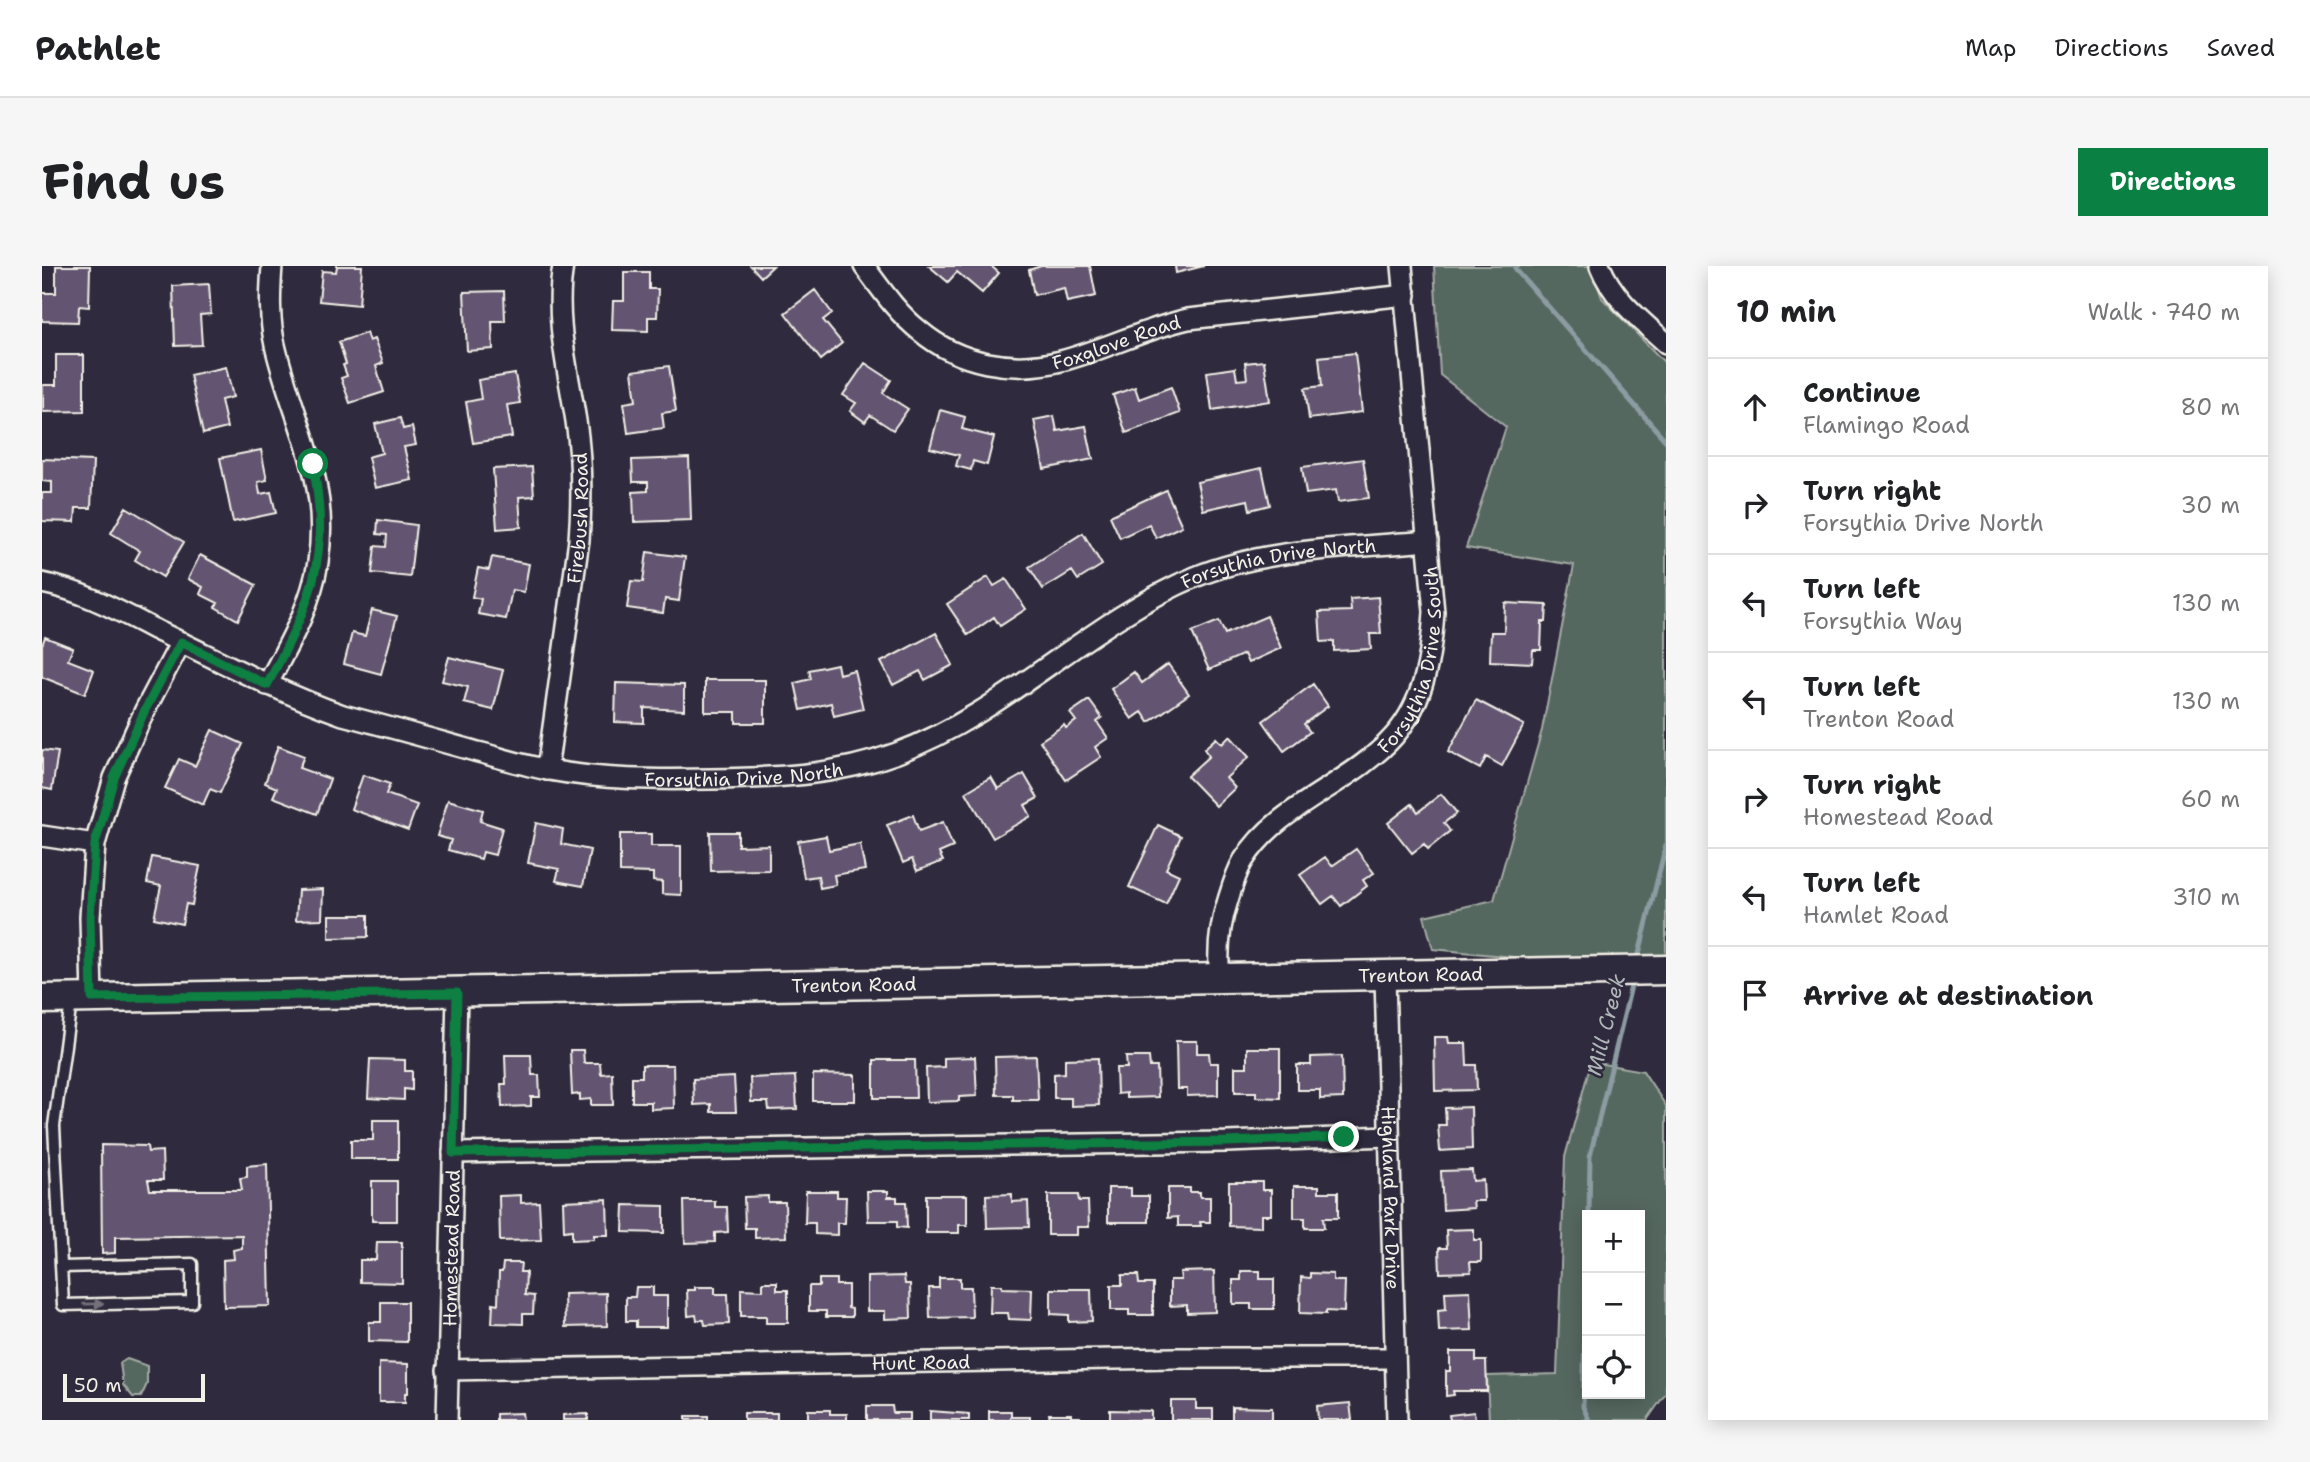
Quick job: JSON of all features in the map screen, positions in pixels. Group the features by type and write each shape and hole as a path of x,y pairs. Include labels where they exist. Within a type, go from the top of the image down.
{"main road":[{"name":"Trenton Road","path":"42,999 1662,970"}],"street":[{"path":"267,685 301,621 318,562 321,524 320,499 313,464 275,346 271,324 272,266"},
{"name":"Firebush Road","path":"547,770 582,507 576,424 560,312 563,266"},
{"name":"Foxglove Road","path":"864,266 895,307 919,331 938,344 975,361 1023,367 1061,361 1163,325 1188,319 1406,295"},
{"name":"Forsythia Drive South","path":"1220,979 1218,948 1224,913 1235,876 1244,859 1278,823 1376,754 1395,735 1410,713 1426,679 1432,647 1434,612 1402,266"},
{"path":"1600,266 1623,304 1666,343"},
{"name":"Forsythia Drive North","path":"42,583 88,596 267,685 342,715 547,770 659,780 785,778 875,761 935,737 1129,611 1196,577 1230,565 1275,556 1428,541"},
{"path":"82,998 95,844 114,778 145,710 181,642"},
{"path":"42,836 95,844"},
{"name":"Highland Park Drive","path":"1385,976 1397,1420"},
{"name":"Homestead Road","path":"447,1420 457,993"},
{"path":"453,1153 1227,1142 1389,1136"},
{"name":"Hunt Road","path":"447,1370 1175,1358 1394,1358"}],"lane":[{"path":"61,1268 192,1264 192,1302 63,1305 61,1268 54,1126 82,998"}],"green space":[{"path":"1434,266 1591,266 1602,298 1666,364 1666,972 1433,949 1424,916 1494,900 1542,730 1574,565 1466,548 1506,427 1440,375"},
{"path":"1591,1062 1643,1071 1666,1106 1666,1393 1647,1420 1489,1420 1487,1376 1557,1374 1565,1157"},
{"path":"127,1359 147,1366 147,1384 141,1397 133,1397 123,1385 120,1363"}],"building":[{"path":"56,266 90,266 89,307 79,306 78,322 42,321 42,293 56,293"},
{"path":"337,266 362,266 359,305 319,301 322,271 336,272"},
{"path":"751,266 773,266 761,277"},
{"path":"929,266 991,266 999,273 982,293 957,272 948,282"},
{"path":"1041,266 1090,266 1096,296 1067,302 1064,288 1034,295 1029,270"},
{"path":"1175,266 1204,266 1176,273"},
{"path":"624,272 649,272 649,289 658,289 657,317 648,317 648,331 612,330 613,301 624,301"},
{"path":"209,284 211,314 200,315 202,345 175,346 173,286"},
{"path":"815,290 832,313 823,320 842,343 821,360 785,313"},
{"path":"504,291 505,321 492,321 493,349 467,351 464,292"},
{"path":"366,333 369,341 374,339 383,363 376,366 384,392 350,403 341,378 347,376 339,342"},
{"path":"1355,353 1362,412 1309,419 1305,388 1322,386 1319,357"},
{"path":"56,355 84,355 84,411 43,412 43,385 56,385"},
{"path":"1264,361 1270,401 1212,410 1207,372 1235,368 1237,380 1247,379 1245,363"},
{"path":"865,363 891,380 883,393 908,409 893,430 870,415 865,422 850,411 856,403 843,395"},
{"path":"669,366 676,411 662,413 664,428 628,433 624,403 636,401 632,371"},
{"path":"226,367 233,397 221,400 227,428 203,434 190,375"},
{"path":"515,374 520,403 507,405 512,437 473,443 466,402 481,399 478,380"},
{"path":"1135,387 1139,399 1171,387 1180,413 1126,433 1113,395"},
{"path":"940,410 965,417 962,429 994,437 987,465 973,461 971,470 956,466 959,455 930,448"},
{"path":"1054,416 1057,431 1086,426 1093,459 1044,469 1034,420"},
{"path":"400,418 403,429 412,427 416,445 404,447 412,480 375,488 368,457 382,453 375,424"},
{"path":"261,450 267,480 258,482 260,494 271,492 276,513 233,522 220,458"},
{"path":"689,458 691,520 634,522 633,492 648,491 648,482 633,482 632,460"},
{"path":"42,459 93,461 91,508 76,508 75,522 42,521 42,493 52,493 52,482 42,481"},
{"path":"1363,459 1369,498 1338,502 1336,490 1306,494 1302,467"},
{"path":"532,467 534,496 519,497 521,527 497,529 493,469"},
{"path":"1262,468 1270,505 1250,510 1248,500 1203,510 1197,482"},
{"path":"1166,490 1182,526 1156,538 1149,524 1120,538 1110,516"},
{"path":"126,507 184,542 163,577 135,560 140,551 111,533"},
{"path":"378,520 416,525 410,577 372,573 375,546 386,547 387,535 377,534"},
{"path":"1083,533 1102,565 1078,580 1072,571 1043,589 1029,567"},
{"path":"647,552 685,557 679,601 665,599 663,613 627,608 631,581 643,582"},
{"path":"200,555 256,585 238,620 215,607 218,603 200,594 203,587 188,579"},
{"path":"492,557 529,564 524,592 512,590 506,619 478,614 481,599 472,597 478,568 489,570"},
{"path":"988,577 994,586 1006,579 1026,609 1000,626 994,617 968,635 947,604"},
{"path":"1378,597 1381,634 1370,634 1371,649 1334,651 1334,641 1321,642 1319,612 1351,611 1350,599"},
{"path":"1505,603 1547,605 1546,622 1542,622 1541,650 1533,650 1532,663 1490,661 1491,632 1504,632"},
{"path":"372,610 397,616 381,674 344,664 352,633 365,636"},
{"path":"1267,616 1281,648 1248,663 1244,654 1209,670 1192,632 1219,621 1225,634"},
{"path":"936,633 953,665 925,680 920,671 893,685 881,662"},
{"path":"45,637 73,648 68,660 94,670 85,694 42,677 42,645"},
{"path":"449,657 503,670 493,710 464,703 468,687 442,681"},
{"path":"837,664 839,674 854,670 863,709 834,716 831,703 801,710 795,683 811,679 809,670"},
{"path":"1168,664 1189,694 1149,722 1142,712 1132,719 1111,689 1134,672 1142,683"},
{"path":"705,680 765,680 765,723 736,723 736,712 705,712"},
{"path":"616,683 684,685 684,710 644,708 644,723 615,722"},
{"path":"1313,684 1328,706 1304,724 1310,732 1284,751 1263,721"},
{"path":"1089,700 1102,718 1097,722 1108,738 1095,747 1101,757 1066,780 1040,741 1064,725 1066,728 1076,721 1070,713"},
{"path":"1476,700 1524,725 1502,766 1486,757 1480,769 1448,752"},
{"path":"212,730 243,744 220,793 210,789 203,805 165,788 179,759 195,766"},
{"path":"1230,736 1249,757 1226,778 1235,788 1216,806 1187,776 1209,756 1204,749 1216,738 1222,744"},
{"path":"278,746 304,756 299,768 330,779 317,814 273,797 277,788 265,783"},
{"path":"42,750 58,752 52,790 42,788"},
{"path":"1024,774 1038,798 1025,805 1031,816 993,838 966,792 991,777 998,789"},
{"path":"363,775 390,784 386,794 417,805 408,830 351,809"},
{"path":"1441,794 1457,813 1444,823 1450,831 1428,849 1424,844 1412,853 1388,823 1412,804 1418,812"},
{"path":"448,800 483,810 480,821 502,828 495,855 483,852 481,859 448,850 451,840 437,836"},
{"path":"913,815 919,831 943,822 953,847 939,853 943,861 917,871 912,859 903,863 887,825"},
{"path":"536,823 563,829 561,844 590,850 583,886 556,881 559,869 528,863"},
{"path":"1158,825 1181,836 1166,869 1179,875 1166,904 1129,887"},
{"path":"710,832 738,832 738,846 769,845 769,870 711,871"},
{"path":"620,834 651,834 651,846 681,846 681,895 662,894 662,882 653,881 653,873 620,872"},
{"path":"826,836 829,850 860,844 865,870 834,875 836,885 820,888 818,876 804,878 798,841"},
{"path":"1356,849 1374,873 1363,880 1367,886 1341,906 1333,896 1322,904 1300,875 1325,857 1332,866"},
{"path":"152,857 200,866 192,905 186,904 182,924 154,918 161,886 147,883"},
{"path":"323,889 322,919 296,920 298,890"},
{"path":"329,915 368,915 368,937 329,938"},
{"path":"1434,1037 1448,1037 1449,1043 1466,1043 1467,1065 1476,1065 1477,1090 1435,1091"},
{"path":"1176,1041 1197,1041 1197,1053 1209,1053 1210,1063 1218,1063 1218,1095 1187,1096 1187,1089 1177,1089"},
{"path":"1247,1048 1280,1048 1280,1098 1256,1097 1256,1092 1235,1092 1235,1067 1247,1067"},
{"path":"570,1050 583,1050 584,1063 600,1063 601,1074 612,1073 613,1105 591,1105 591,1099 580,1100 580,1094 572,1095"},
{"path":"505,1055 531,1055 532,1075 539,1075 540,1097 531,1097 531,1106 502,1107 501,1084 506,1084"},
{"path":"1036,1056 1038,1100 1013,1100 1013,1095 996,1095 995,1057"},
{"path":"1342,1056 1343,1098 1320,1099 1320,1090 1297,1090 1297,1065 1311,1065 1311,1057"},
{"path":"975,1057 977,1096 959,1097 959,1101 927,1102 926,1068 944,1067 944,1058"},
{"path":"1126,1057 1149,1057 1150,1067 1157,1067 1158,1097 1126,1098 1126,1093 1117,1094 1116,1068 1127,1068"},
{"path":"1098,1058 1099,1105 1071,1106 1071,1098 1054,1098 1054,1074 1065,1073 1065,1059"},
{"path":"370,1059 405,1060 405,1071 412,1071 412,1090 404,1089 404,1100 368,1098"},
{"path":"874,1060 915,1060 916,1098 874,1098"},
{"path":"642,1065 673,1065 674,1108 651,1109 651,1102 632,1102 632,1077 642,1077"},
{"path":"813,1074 855,1075 855,1101 813,1101"},
{"path":"795,1076 797,1109 769,1110 768,1102 751,1102 750,1078"},
{"path":"734,1077 736,1112 711,1112 711,1104 694,1105 693,1079"},
{"path":"1471,1107 1472,1149 1440,1151 1438,1125 1446,1125 1445,1108"},
{"path":"373,1120 398,1120 398,1159 351,1159 351,1140 373,1140"},
{"path":"101,1145 147,1146 148,1152 162,1151 163,1180 148,1180 150,1190 242,1190 240,1178 247,1177 247,1166 267,1164 270,1306 224,1307 223,1260 234,1259 233,1250 242,1248 242,1235 115,1237 115,1253 102,1254"},
{"path":"1472,1170 1473,1181 1483,1180 1484,1201 1473,1201 1474,1208 1443,1210 1441,1171"},
{"path":"372,1181 397,1181 397,1221 372,1221"},
{"path":"1229,1182 1262,1182 1262,1190 1271,1190 1271,1215 1261,1215 1261,1227 1229,1226"},
{"path":"1294,1186 1319,1186 1319,1192 1338,1192 1338,1218 1323,1218 1324,1228 1305,1228 1305,1218 1294,1218"},
{"path":"1108,1188 1131,1188 1131,1196 1149,1196 1149,1222 1108,1222"},
{"path":"1168,1188 1190,1188 1190,1192 1200,1192 1200,1197 1210,1197 1210,1222 1200,1222 1201,1226 1178,1226 1178,1217 1168,1218"},
{"path":"806,1191 837,1191 837,1197 846,1197 845,1223 837,1223 837,1235 815,1234 815,1223 805,1223"},
{"path":"867,1191 888,1191 888,1197 897,1197 897,1202 906,1202 907,1228 897,1227 897,1221 868,1221"},
{"path":"1012,1194 1012,1202 1028,1201 1029,1227 987,1228 986,1195"},
{"path":"521,1195 521,1203 539,1202 541,1240 500,1241 499,1196"},
{"path":"926,1195 967,1195 967,1225 959,1225 959,1233 926,1233"},
{"path":"1048,1195 1078,1195 1079,1201 1088,1201 1089,1227 1077,1227 1077,1235 1048,1235"},
{"path":"768,1196 768,1202 785,1202 786,1237 755,1238 755,1228 745,1228 744,1197"},
{"path":"607,1199 608,1235 572,1240 572,1230 564,1231 563,1201"},
{"path":"684,1201 715,1201 715,1207 727,1207 728,1232 715,1233 715,1242 685,1243"},
{"path":"624,1205 664,1206 664,1233 623,1232"},
{"path":"1474,1229 1474,1240 1481,1240 1481,1262 1470,1262 1471,1272 1440,1273 1439,1248 1447,1248 1446,1230"},
{"path":"377,1242 402,1242 402,1283 360,1282 360,1260 376,1260"},
{"path":"503,1263 521,1263 520,1272 526,1272 525,1295 534,1296 533,1314 523,1314 523,1324 492,1323 493,1303 498,1304 499,1272 502,1272"},
{"path":"1214,1271 1215,1312 1187,1313 1187,1305 1170,1306 1170,1280 1181,1280 1180,1272"},
{"path":"1241,1271 1260,1271 1260,1279 1274,1279 1274,1309 1251,1309 1251,1304 1233,1304 1233,1280 1241,1280"},
{"path":"1310,1273 1333,1274 1333,1281 1345,1281 1344,1312 1300,1313 1301,1277 1310,1278"},
{"path":"1122,1275 1138,1275 1139,1284 1153,1284 1153,1315 1129,1315 1129,1310 1111,1310 1111,1285 1122,1285"},
{"path":"904,1276 905,1284 910,1284 911,1318 885,1319 885,1311 867,1311 867,1277"},
{"path":"939,1278 960,1278 960,1287 971,1287 972,1317 930,1318 929,1288 939,1288"},
{"path":"819,1279 836,1279 836,1285 848,1285 848,1308 852,1309 852,1317 826,1317 826,1311 809,1311 809,1286 819,1286"},
{"path":"763,1282 777,1282 777,1290 788,1290 788,1323 766,1323 766,1316 741,1316 741,1289 763,1290"},
{"path":"991,1285 1032,1289 1031,1320 1009,1319 1008,1313 990,1313"},
{"path":"636,1287 653,1287 653,1296 667,1296 667,1327 636,1327 636,1321 626,1321 626,1297 635,1297"},
{"path":"695,1287 715,1287 715,1294 728,1294 729,1324 705,1325 704,1320 697,1320 696,1315 688,1316 687,1290 695,1290"},
{"path":"1051,1289 1091,1289 1092,1321 1069,1322 1069,1315 1051,1314"},
{"path":"1470,1291 1472,1330 1439,1331 1438,1310 1446,1309 1445,1292"},
{"path":"606,1293 607,1326 565,1327 564,1294"},
{"path":"381,1302 407,1302 407,1342 369,1341 369,1322 381,1322"},
{"path":"1450,1352 1476,1352 1476,1361 1486,1361 1487,1391 1453,1391 1454,1395 1446,1396 1446,1371 1450,1371"},
{"path":"379,1363 408,1364 408,1393 405,1393 405,1402 379,1402"},
{"path":"1171,1401 1196,1401 1196,1409 1213,1409 1213,1420 1171,1420"},
{"path":"1350,1403 1352,1420 1318,1420 1317,1406"},
{"path":"867,1406 892,1406 893,1413 910,1413 910,1420 867,1420"},
{"path":"1232,1407 1272,1408 1272,1420 1232,1420"},
{"path":"808,1410 830,1410 830,1414 847,1414 847,1420 808,1420"},
{"path":"1110,1410 1151,1411 1151,1420 1110,1420"},
{"path":"930,1411 969,1414 969,1420 930,1420"},
{"path":"989,1411 1011,1411 1011,1417 1030,1417 1030,1420 989,1420"},
{"path":"1474,1412 1475,1420 1450,1420 1449,1415"},
{"path":"522,1413 523,1420 496,1420 496,1414"},
{"path":"744,1413 777,1413 777,1420 744,1420"},
{"path":"588,1414 588,1420 563,1420 563,1415"},
{"path":"1049,1414 1071,1414 1071,1417 1080,1417 1081,1420 1050,1420"},
{"path":"686,1416 708,1416 708,1420 686,1420"}],"waterway":[{"name":"Mill Creek","path":"1514,266 1666,441"},
{"name":"Mill Creek","path":"1637,962 1666,845"},
{"name":"Mill Creek","path":"1589,1210 1590,1156 1633,978"},
{"name":"Mill Creek","path":"1587,1273 1583,1407 1589,1420"}],"route":[{"path":"313,464 320,499 318,562 301,621 267,685 181,642 145,710 114,778 95,844 90,917 92,998 457,993 453,1153 1227,1142 1344,1137"}]}
